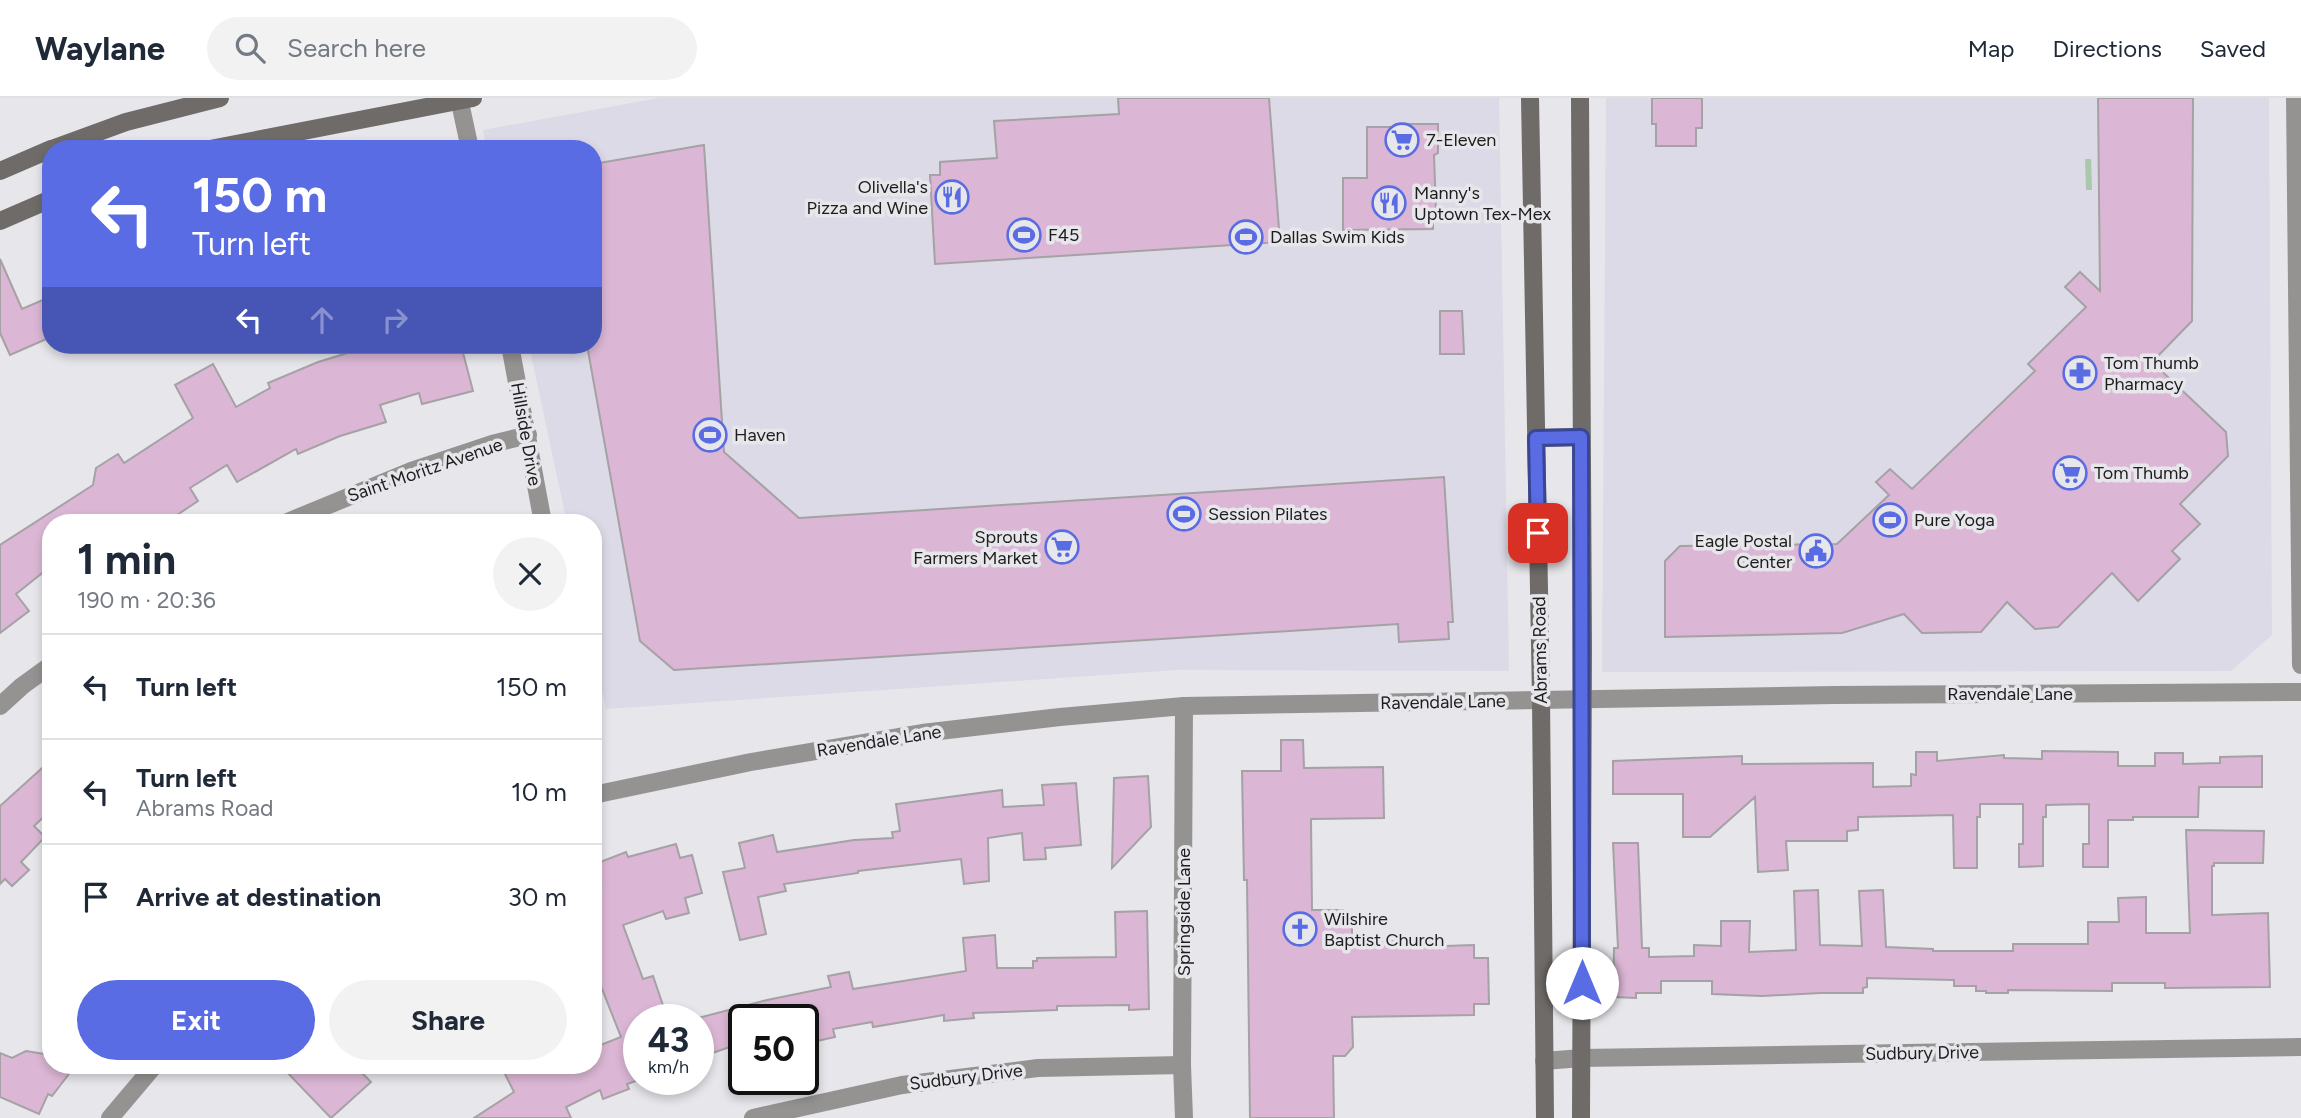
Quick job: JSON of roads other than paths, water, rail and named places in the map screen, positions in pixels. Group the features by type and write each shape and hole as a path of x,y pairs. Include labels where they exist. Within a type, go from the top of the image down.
{"main road":[{"path":"76,140 126,122 220,98"},
{"name":"Abrams Road","path":"1530,98 1541,699 1545,1118"},
{"path":"1580,98 1581,1118"},
{"path":"256,140 464,99"},
{"path":"0,170 42,153"},
{"path":"0,221 42,203"},
{"path":"1536,438 1581,437"}],"street":[{"path":"2295,98 2301,665"},
{"path":"464,99 469,140"},
{"name":"Hillside Drive","path":"512,354 540,514"},
{"name":"Saint Moritz Avenue","path":"307,514 411,471 527,435"},
{"path":"0,706 42,672"},
{"name":"Ravendale Lane","path":"602,793 751,762 922,733 1184,706 1541,699 2301,692"},
{"name":"Springside Lane","path":"1184,706 1184,1118"},
{"name":"Sudbury Drive","path":"1544,1060 2301,1047"},
{"name":"Sudbury Drive","path":"752,1118 902,1085 1025,1069 1182,1065"},
{"path":"110,1118 146,1074"}],"place":[{"name":"7-Eleven","path":"1402,140"},
{"name":"Olivella's Pizza and Wine","path":"952,197"},
{"name":"Manny's Uptown Tex-Mex","path":"1389,203"},
{"name":"F45","path":"1024,235"},
{"name":"Dallas Swim Kids","path":"1246,237"},
{"name":"Tom Thumb Pharmacy","path":"2080,373"},
{"name":"Haven","path":"710,435"},
{"name":"Tom Thumb","path":"2070,473"},
{"name":"Session Pilates","path":"1184,514"},
{"name":"Pure Yoga","path":"1890,520"},
{"name":"Sprouts Farmers Market","path":"1062,547"},
{"name":"Eagle Postal Center","path":"1816,551"},
{"name":"Wilshire Baptist Church","path":"1300,929"}]}
